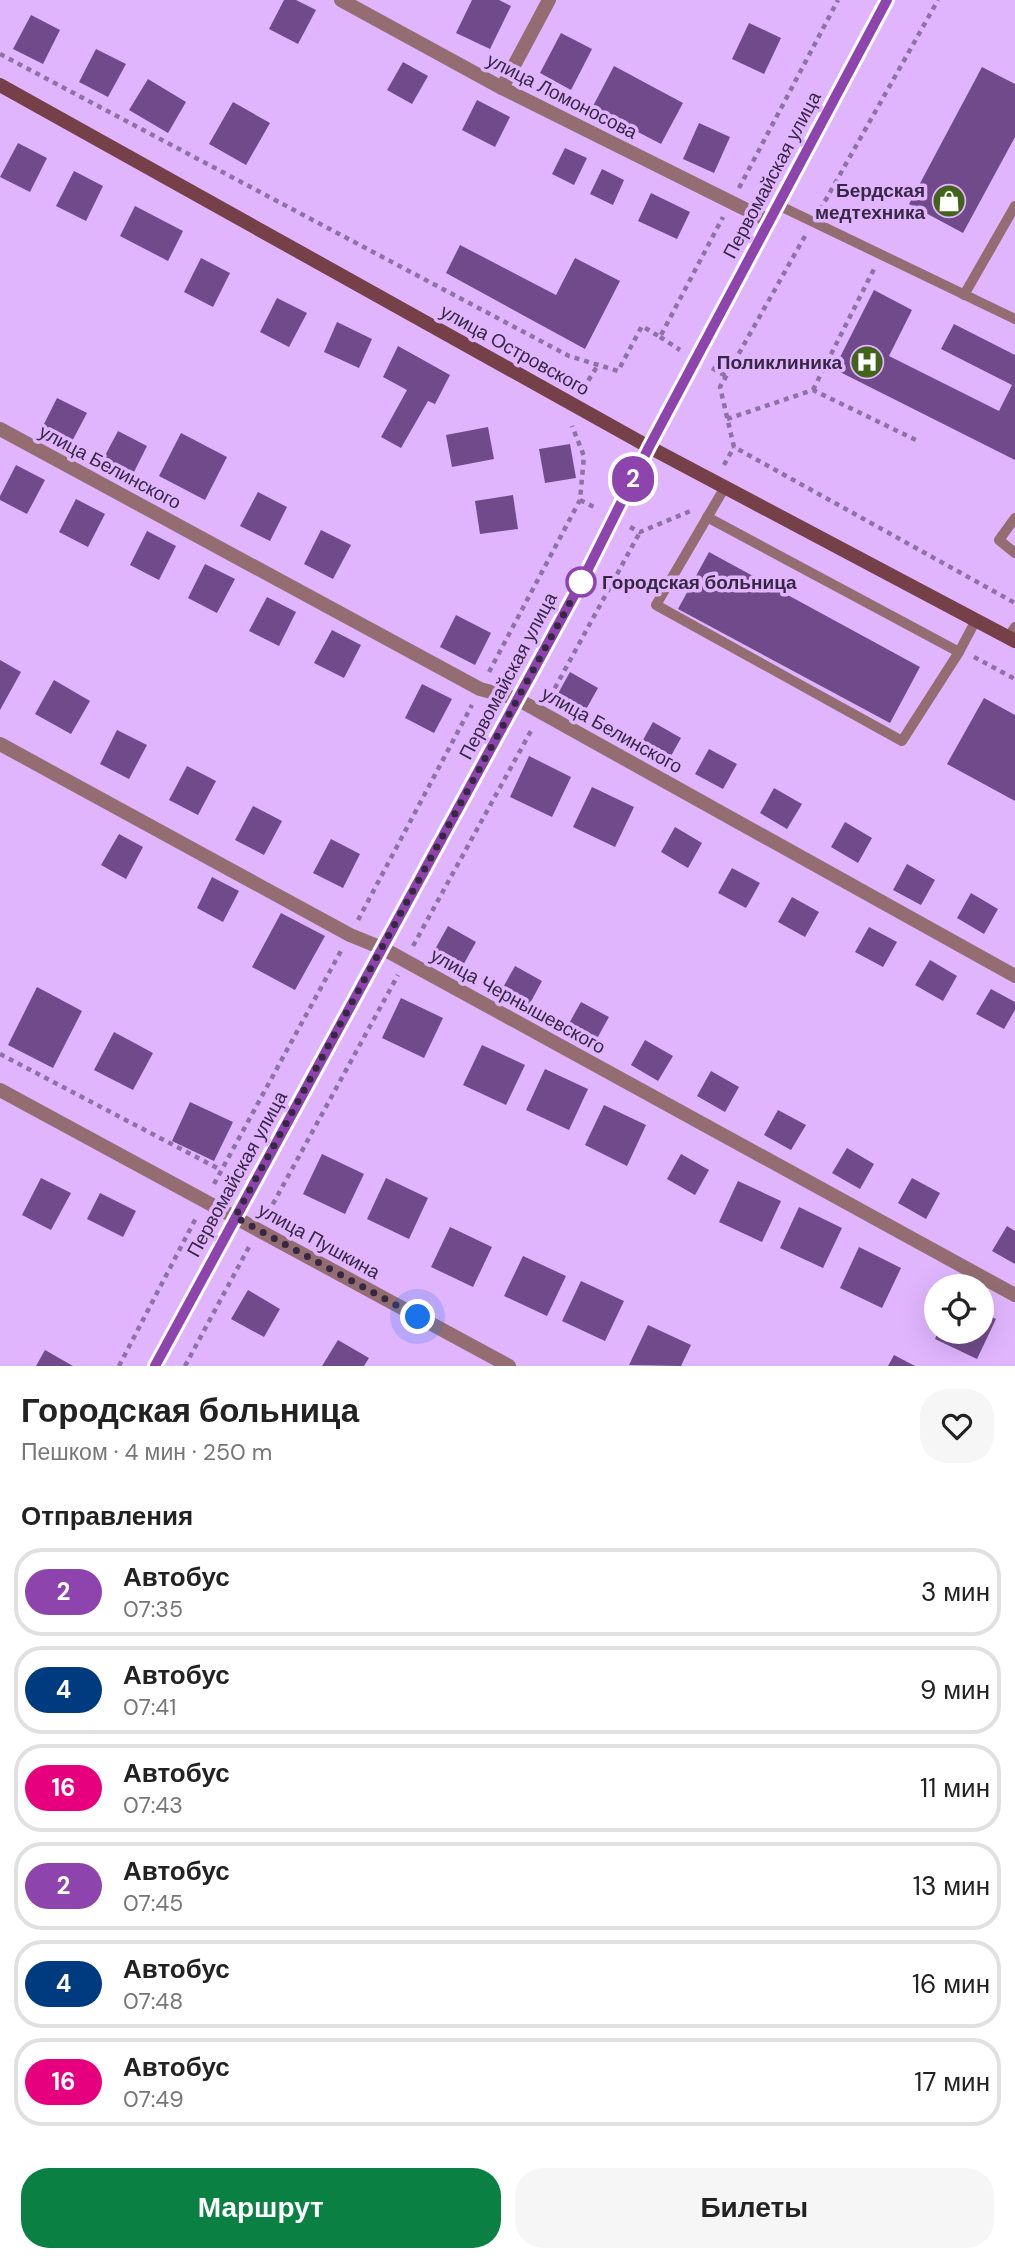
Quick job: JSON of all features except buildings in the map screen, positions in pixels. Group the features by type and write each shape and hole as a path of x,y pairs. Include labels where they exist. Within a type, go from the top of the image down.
{"street":[{"name":"улица Ломоносова","path":"341,0 502,88 769,221"},
{"path":"502,88 548,0"},
{"name":"Первомайская улица","path":"155,1366 584,577 649,447 887,0"},
{"name":"улица Островского","path":"0,85 649,447 976,621 1013,635"},
{"name":"улица Белинского","path":"0,429 480,689 517,699 1015,976"},
{"name":"улица Чернышевского","path":"0,744 350,935 382,948 1015,1295"},
{"name":"улица Пушкина","path":"0,1090 509,1366"}],"lane":[{"path":"778,205 1015,319"},
{"path":"964,295 1015,206"},
{"path":"725,487 656,606 902,741 976,621"},
{"path":"707,517 959,652"},
{"path":"1015,518 999,540 1015,553"}],"path":[{"path":"0,54 569,356 618,371 642,326 660,337 838,0"},
{"path":"938,0 720,387 734,447 1015,603"},
{"path":"813,390 881,255"},
{"path":"727,419 813,390 918,441"},
{"path":"119,1366 580,499 584,456 567,416"},
{"path":"0,1054 221,1170"}],"bus line":[{"name":"2","path":"155,1366 584,577 649,447 887,0"}],"place":[{"name":"Бердская медтехника","path":"949,201"},
{"name":"Поликлиника","path":"867,362"},
{"name":"Городская больница","path":"581,582"}],"route":[{"path":"418,1317 235,1217 584,577 581,582"}]}
